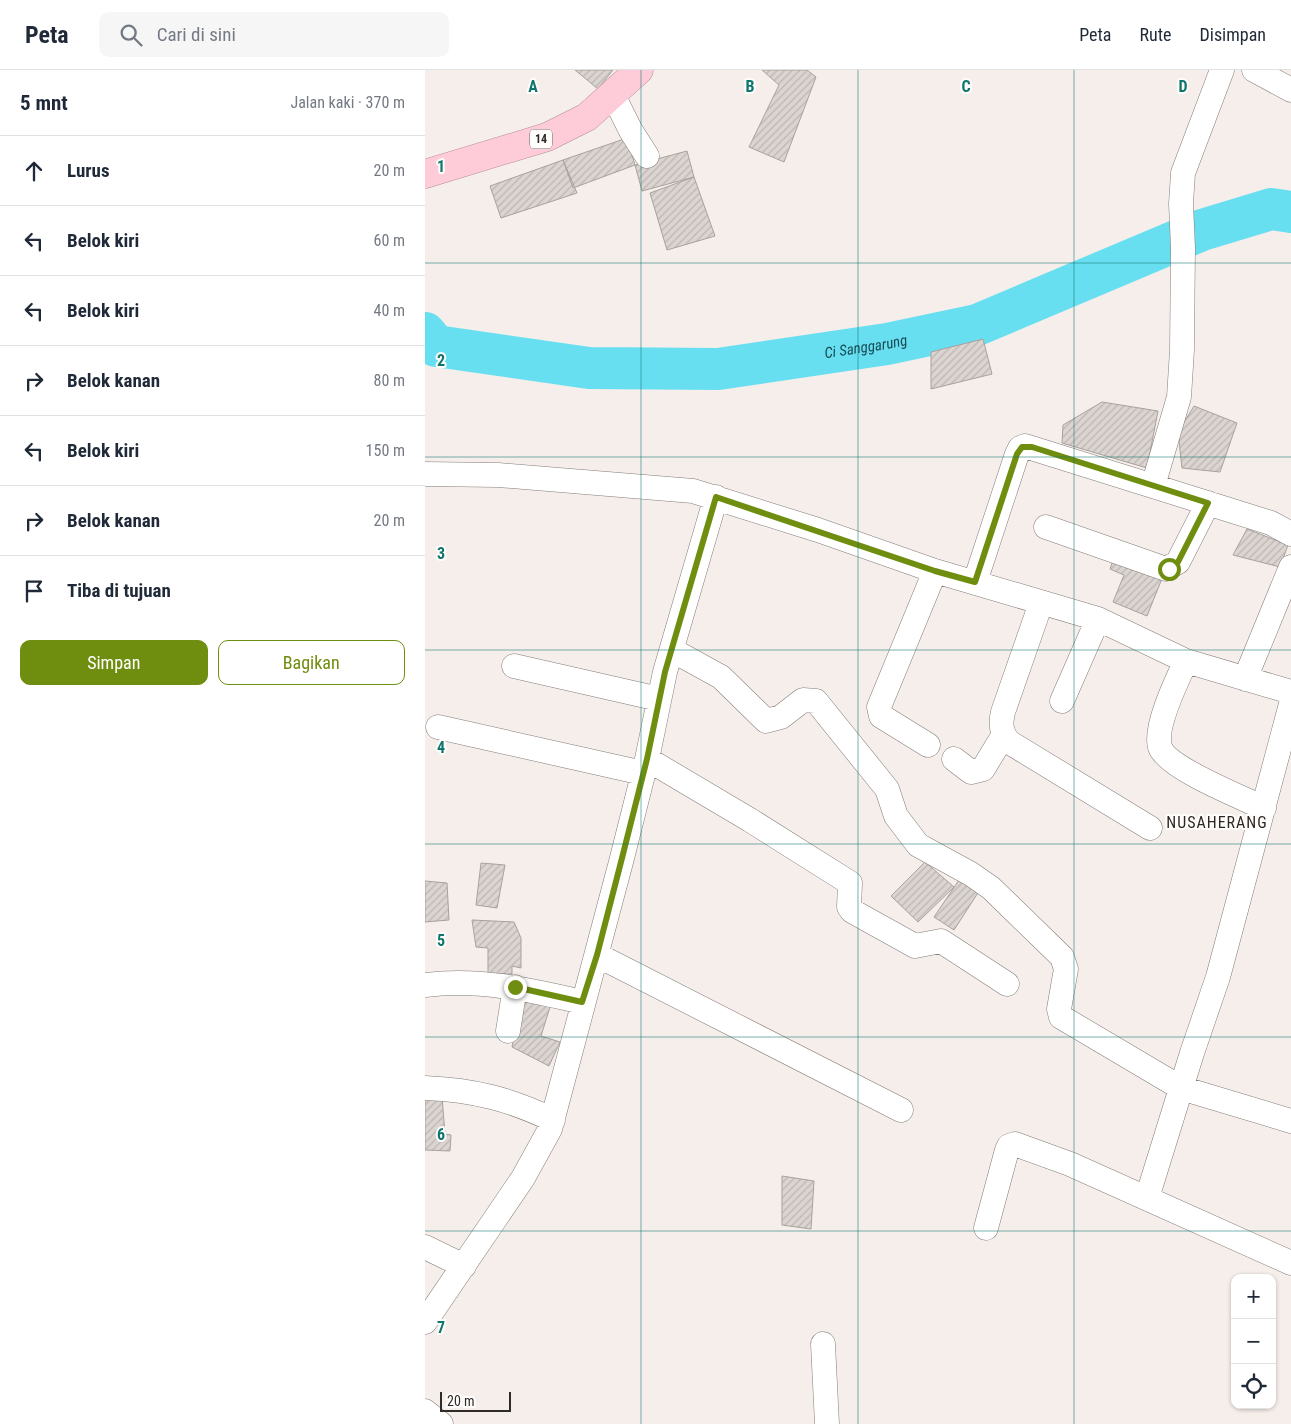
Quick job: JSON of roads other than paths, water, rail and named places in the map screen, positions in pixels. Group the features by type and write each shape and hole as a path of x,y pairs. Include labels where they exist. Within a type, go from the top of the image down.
{"highway":[{"name":"14","path":"425,174 547,137 587,117 639,70"}],"street":[{"path":"1153,486 1179,397 1182,350 1183,248 1181,204 1185,164 1222,70"},
{"path":"1255,70 1291,90"},
{"path":"613,95 631,131 647,156"},
{"path":"975,582 1017,454 1022,447 1032,447 1271,523 1291,534"},
{"path":"425,474 497,475 693,491 716,497 935,571 1098,619 1186,660 1291,692"},
{"path":"425,1322 523,1178 551,1129 582,1002 597,955 645,766 665,672 716,497"},
{"path":"1046,527 1166,570 1178,562 1208,503"},
{"path":"1245,679 1291,567"},
{"path":"928,745 881,716 879,707 935,571"},
{"path":"1041,603 1003,712 1001,720 1003,736 1009,742 1150,828"},
{"path":"1062,701 1098,619"},
{"path":"672,650 721,677 766,721 781,718 803,700 816,701 887,789 896,816 918,845 971,874 991,888 1062,957 1066,969 1059,1009 1061,1017 1181,1088 1291,1121"},
{"path":"1186,660 1168,700 1159,738 1161,749 1178,766 1264,808"},
{"path":"514,666 659,699"},
{"path":"1147,1198 1218,976 1291,704"},
{"path":"438,727 645,766 751,820 851,883 849,908 852,911 915,946 941,941 1007,984"},
{"path":"954,760 971,772 983,769 1003,736"},
{"path":"597,955 901,1110"},
{"path":"425,985 479,983 515,987 582,1002"},
{"path":"509,1031 515,987"},
{"path":"425,1088 451,1089 495,1097 519,1104 553,1120"},
{"path":"986,1228 1007,1150 1009,1146 1015,1144 1070,1164 1291,1263"},
{"path":"425,1247 464,1266"},
{"path":"823,1344 827,1424"},
{"path":"425,1411 441,1424"}],"waterway":[{"name":"Ci Sanggarung","path":"425,333 436,346 589,368 718,369 887,344 977,325 1202,230 1271,209 1291,212"}],"district":[{"name":"NUSAHERANG","path":"1217,822"}]}
